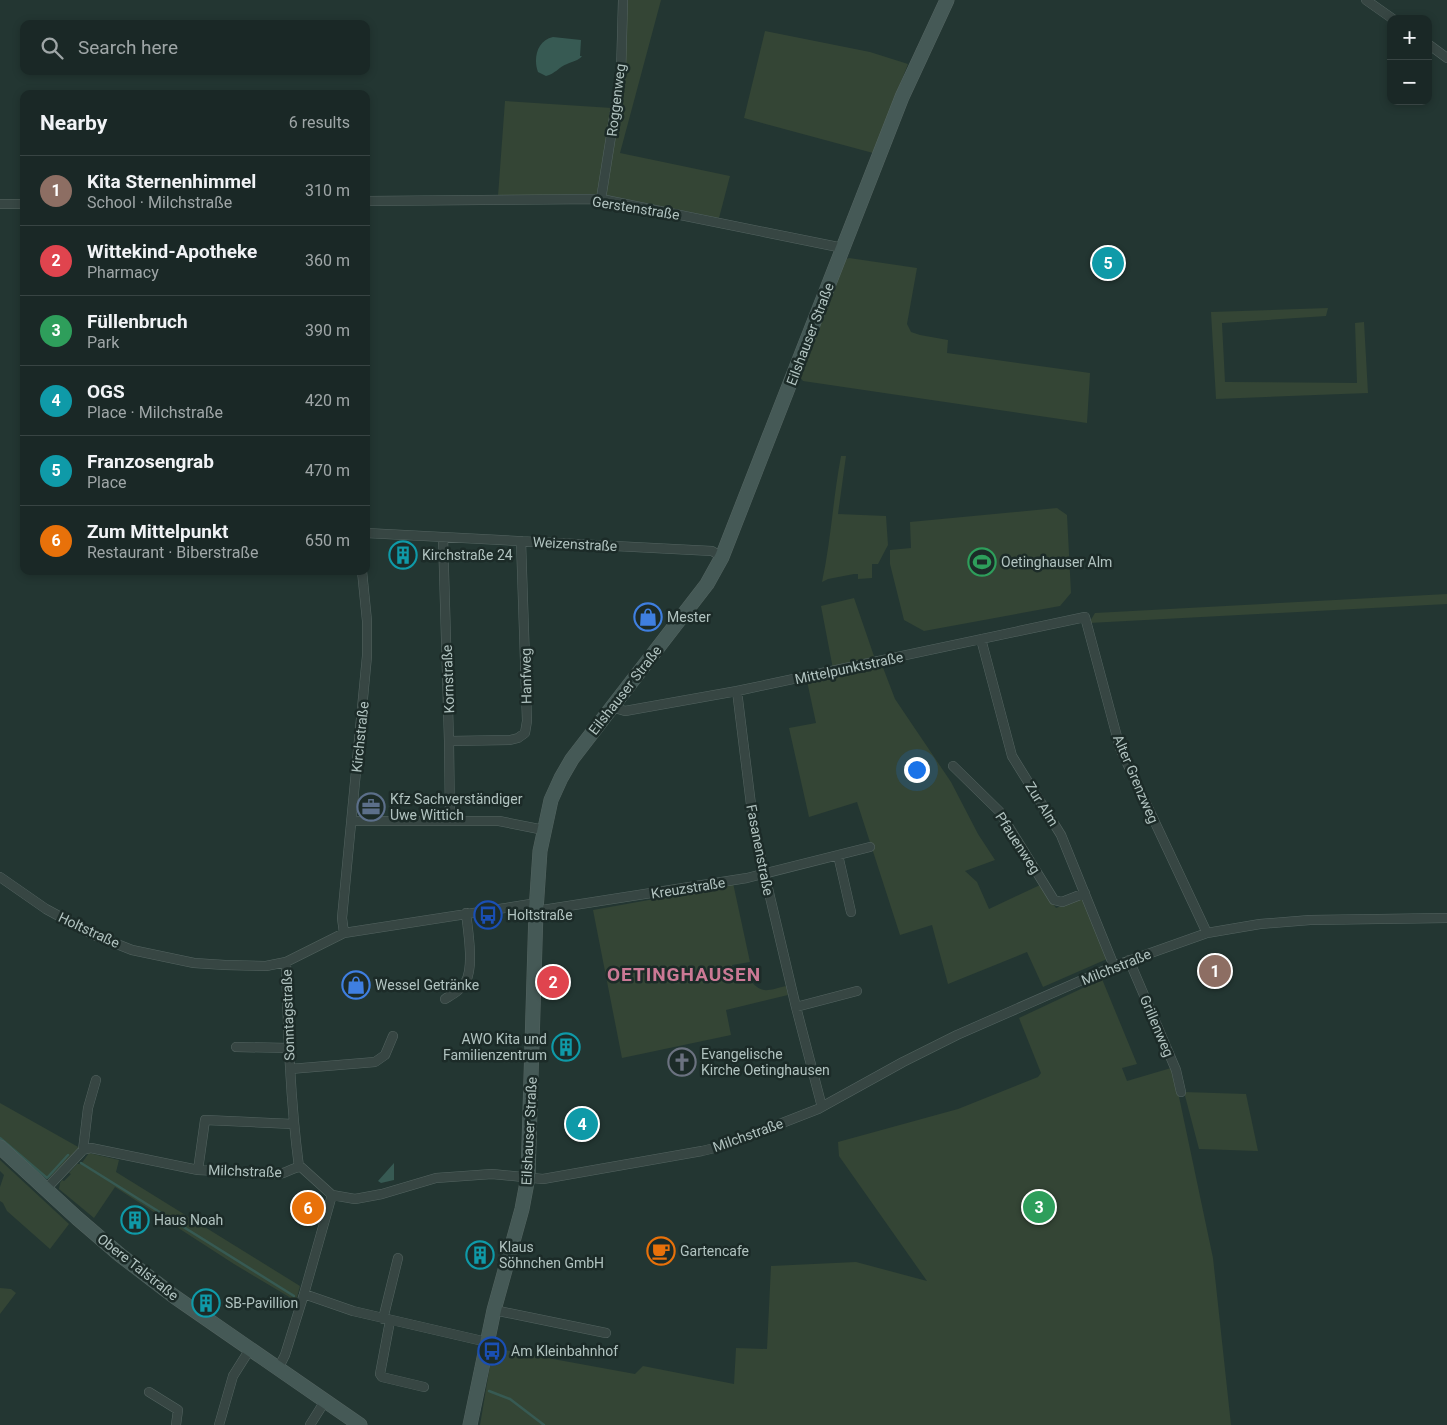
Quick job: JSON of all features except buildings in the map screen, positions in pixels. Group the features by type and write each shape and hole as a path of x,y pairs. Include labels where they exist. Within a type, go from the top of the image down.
{"street":[{"name":"Roggenweg","path":"601,199 621,73 623,0"},
{"name":"Eilshauser Straße","path":"470,1425 494,1310 522,1209 528,1177 540,851 551,800 561,778 584,742 707,584 722,557 902,97 947,0"},
{"path":"1366,0 1387,15"},
{"path":"1432,47 1447,58"},
{"name":"Gerstenstraße","path":"370,201 601,199 844,248"},
{"path":"0,204 20,204"},
{"name":"Weizenstraße","path":"370,533 712,551 722,557"},
{"name":"Kornstraße","path":"443,537 450,821"},
{"name":"Hanfweg","path":"449,741 510,740 518,738 525,733 527,721 521,541"},
{"name":"Kirchstraße","path":"344,933 342,918 367,656 367,620 362,575"},
{"name":"Mittelpunktstraße","path":"612,706 624,711 737,691 1085,617"},
{"name":"Alter Grenzweg","path":"1085,617 1120,748 1207,933"},
{"name":"Zur Alm","path":"982,639 1012,756 1061,835 1114,966"},
{"name":"Fasanenstraße","path":"737,691 754,829 822,1107"},
{"name":"Pfauenweg","path":"954,766 999,811 1054,900 1062,902 1085,893"},
{"path":"352,821 499,821 544,830"},
{"name":"Kreuzstraße","path":"537,907 646,895 764,874 870,847"},
{"path":"838,855 851,912"},
{"name":"Holtstraße","path":"0,877 46,909 94,935 132,950 194,963 225,965 266,966 286,962 344,933 466,913 537,907"},
{"path":"445,999 461,988 468,976 469,954 466,913"},
{"name":"Milchstraße","path":"83,1150 99,1149 198,1170 279,1174 288,1173 299,1167 304,1169 332,1195 345,1198 364,1198 436,1178 492,1174 543,1179 667,1158 722,1146 822,1107 903,1062 957,1035 1114,966 1207,933 1260,924 1310,920 1447,918"},
{"name":"Grillenweg","path":"1129,960 1176,1070 1181,1092"},
{"name":"Sonntagstraße","path":"286,962 293,1124 299,1167"},
{"path":"796,1007 857,990"},
{"name":"Sonntagstraße","path":"290,1069 375,1062 385,1055 393,1036"},
{"path":"236,1047 289,1048"},
{"path":"46,1189 83,1150 88,1108 96,1080"},
{"path":"198,1170 205,1120 293,1124"},
{"name":"Obere Talstraße","path":"0,1147 120,1255 175,1297 360,1425"},
{"path":"278,1369 285,1355 304,1294 332,1195"},
{"path":"398,1258 380,1374 382,1377 424,1387"},
{"path":"304,1294 353,1311 387,1320 487,1342"},
{"path":"494,1310 606,1333"},
{"path":"219,1425 233,1376 250,1349"},
{"path":"149,1392 178,1410 176,1425"},
{"path":"310,1425 325,1401"}],"shaded area":[{"path":"626,0 661,0 620,153 730,176 719,218 606,195"},
{"path":"765,31 870,52 908,64 873,153 744,118"},
{"path":"553,37 581,40 580,56 582,56 546,76 538,72 536,56 543,42"},
{"path":"505,101 612,108 598,194 498,196"},
{"path":"849,258 917,268 907,324 911,332 948,340 947,353 1090,373 1087,423 803,381 799,376 844,260"},
{"path":"1328,308 1326,316 1222,323 1225,382 1357,383 1355,323 1364,322 1368,393 1216,399 1211,312"},
{"path":"841,456 846,456 838,514 886,516 888,545 878,564 872,564 872,578 858,579 858,574 854,574 822,582 828,551"},
{"path":"1057,508 1067,515 1071,593 1060,606 924,631 904,620 890,564 890,550 911,548 910,522"},
{"path":"1447,594 1447,604 1089,623 1095,613"},
{"path":"854,598 875,659 833,669 821,606"},
{"path":"882,665 895,699 951,782 978,834 995,860 965,871 977,882 989,909 1040,885 1056,908 1082,898 1107,959 1043,987 1027,952 948,984 932,925 900,935 857,802 809,817 789,728 816,723 807,681"},
{"path":"733,883 750,962 732,965 734,974 747,976 756,986 764,990 786,986 788,995 726,1010 731,1035 622,1058 593,910 721,887"},
{"path":"1102,979 1137,1064 1122,1068 1127,1081 1171,1068 1174,1073 1213,1258 1231,1425 480,1425 493,1348 635,1374 643,1366 734,1384 736,1348 767,1349 771,1266 856,1262 927,1281 839,1156 838,1142 958,1109 1038,1077 1041,1073 1019,1018"},
{"path":"1184,1092 1246,1094 1258,1151 1199,1149"},
{"path":"0,1103 80,1148 48,1179 0,1137"},
{"path":"89,1153 119,1160 116,1172 300,1286 296,1301 234,1264 115,1187 94,1218 59,1189 62,1180 64,1181 71,1174 69,1173 77,1164 81,1164"},
{"path":"0,1160 69,1224 50,1249 7,1211 0,1201 0,1187 4,1175 0,1171"},
{"path":"394,1163 394,1180 381,1183 378,1181"},
{"path":"0,1288 11,1289 16,1293 0,1314"}],"waterway":[{"path":"0,1138 47,1178 68,1155"},
{"path":"81,1163 294,1296"},
{"path":"489,1391 510,1399 544,1425"}],"place":[{"name":"Franzosengrab","path":"1108,263"},
{"name":"Kirchstraße 24","path":"403,555"},
{"name":"Oetinghauser Alm","path":"982,562"},
{"name":"Mester","path":"648,617"},
{"name":"Kfz Sachverständiger Uwe Wittich","path":"371,807"},
{"name":"Holtstraße","path":"488,915"},
{"name":"Kita Sternenhimmel","path":"1215,971"},
{"name":"Wittekind-Apotheke","path":"553,982"},
{"name":"Wessel Getränke","path":"356,985"},
{"name":"AWO Kita und Familienzentrum","path":"566,1047"},
{"name":"Evangelische Kirche Oetinghausen","path":"682,1062"},
{"name":"OGS","path":"582,1124"},
{"name":"Füllenbruch","path":"1039,1207"},
{"name":"Zum Mittelpunkt","path":"308,1208"},
{"name":"Haus Noah","path":"135,1220"},
{"name":"Gartencafe","path":"661,1251"},
{"name":"Klaus Söhnchen GmbH","path":"480,1255"},
{"name":"SB-Pavillion","path":"206,1303"},
{"name":"Am Kleinbahnhof","path":"492,1351"}],"district":[{"name":"OETINGHAUSEN","path":"684,974"}]}
